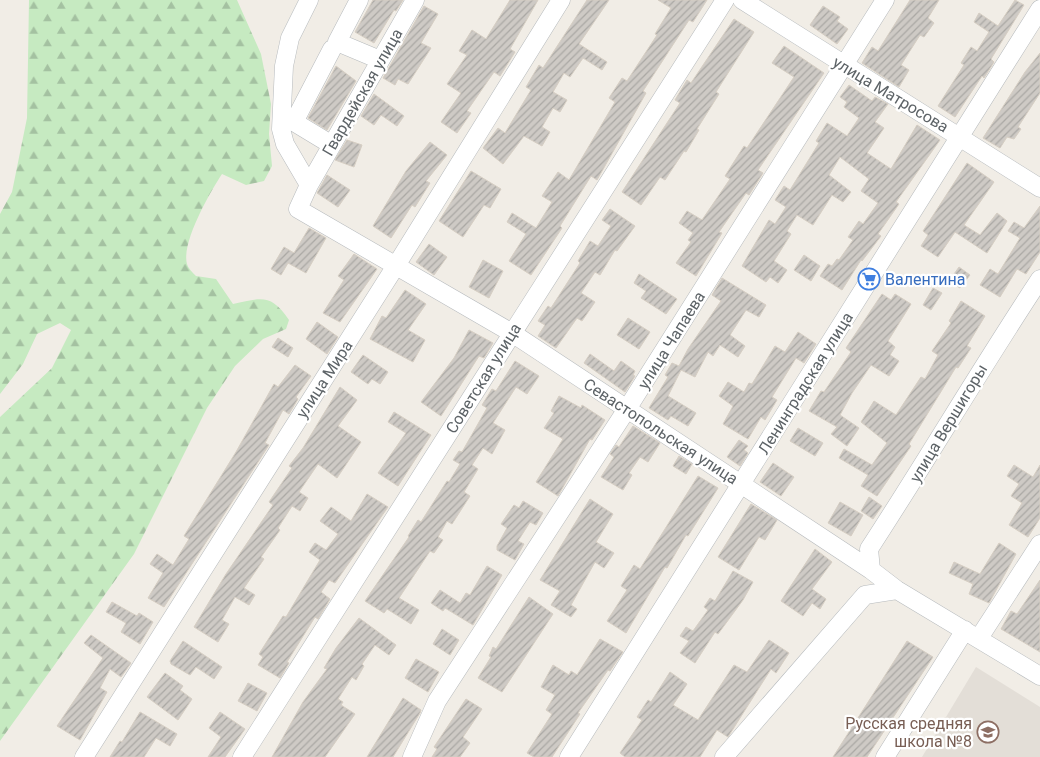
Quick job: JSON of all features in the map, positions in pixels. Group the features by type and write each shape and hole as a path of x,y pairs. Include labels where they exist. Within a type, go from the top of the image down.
{"street":[{"path":"309,0 290,38 284,66 280,129 285,144 309,184"},
{"path":"359,0 337,42 380,60"},
{"name":"Гвардейская улица","path":"309,184 415,0"},
{"name":"улица Мира","path":"84,757 397,264 561,0"},
{"name":"Советская улица","path":"242,757 724,0"},
{"name":"улица Матросова","path":"742,0 843,66 959,136 1040,188"},
{"name":"улица Чапаева","path":"412,757 437,701 627,408 885,0"},
{"name":"Ленинградская улица","path":"569,757 1040,9"},
{"path":"332,49 294,122 332,145"},
{"name":"Севастопольская улица","path":"309,184 298,209 397,264 512,333 871,570 897,590 1040,676"},
{"name":"улица Вершигоры","path":"865,595 871,570 869,548 912,483 994,349 1040,280"},
{"path":"885,757 972,634 1040,544"},
{"path":"724,757 865,595 897,590"}],"shaded area":[{"name":"Русская средняя школа №8","path":"976,667 1040,707 1040,757 922,757"}],"green space":[{"path":"29,0 237,0 261,54 271,104 269,134 272,166 264,181 246,185 222,174 192,231 186,255 187,264 196,276 216,279 233,304 258,299 271,301 283,311 289,320 286,329 263,339 235,366 207,408 134,554 0,741 0,417 52,368 71,330 60,323 37,334 23,364 0,394 0,214 12,192 27,118"}],"building":[{"path":"373,0 403,0 396,11 394,10 374,43 355,32"},
{"path":"510,0 538,0 510,49 515,52 500,76 494,72 467,111 471,113 457,133 441,122 461,93 447,84 467,55 459,51 472,30 486,39"},
{"path":"587,0 609,0 579,44 607,62 602,70 583,58 570,77 564,73 553,92 567,100 560,112 553,108 542,127 550,132 542,146 524,136 503,164 483,148 498,128 505,133 531,90 526,87 539,65 543,68"},
{"path":"658,0 707,0 693,22 689,20 643,91 646,93 597,180 591,176 560,226 562,228 531,275 509,261 526,234 507,222 512,213 536,228 552,202 542,196 558,172 569,180 615,102 609,98 622,78 627,81 657,35 655,34 671,8"},
{"path":"910,0 939,0 928,18 934,23 924,37 920,35 901,65 909,70 899,87 862,63 872,47 878,51"},
{"path":"1015,0 1024,5 991,59 994,62 984,78 982,76 955,117 938,106 964,65 961,63 971,47 977,51 989,32 974,22 979,13 998,26"},
{"path":"424,6 438,14 421,43 431,48 408,84 398,79 395,85 383,78"},
{"path":"823,6 840,17 837,21 848,29 837,44 810,25"},
{"path":"734,19 754,32 716,92 719,94 697,129 699,130 686,152 684,151 665,180 660,177 641,205 622,192 680,103 675,100 687,80 691,83"},
{"path":"784,46 824,73 758,170 763,173 749,195 746,193 719,232 722,233 696,276 676,263 691,242 688,240 693,233 679,223 687,211 702,220 730,179 725,176 744,146 747,148 794,77 772,63"},
{"path":"1040,53 1040,93 1018,127 1021,129 1014,139 1007,137 1000,148 983,138 1025,72"},
{"path":"336,66 356,81 327,130 308,118"},
{"path":"849,85 872,101 875,97 888,104 875,122 884,128 867,153 891,169 917,125 940,140 896,202 899,204 878,234 881,236 861,260 842,290 820,276 828,264 832,266 837,259 839,260 853,240 848,237 859,221 863,224 878,203 861,191 869,179 840,157 829,175 851,192 843,202 832,195 813,225 797,215 787,231 791,234 774,261 787,270 778,283 770,277 766,282 742,266 769,220 775,224 786,207 775,200 784,186 790,190 819,143 816,141 827,123 847,136 859,118 844,107 847,102 840,97"},
{"path":"374,94 404,116 397,126 381,115 374,125 361,116"},
{"path":"347,140 362,145 354,167 335,160"},
{"path":"430,142 447,155 426,181 430,183 415,207 412,205 391,238 373,226 406,171"},
{"path":"967,163 994,182 964,225 980,235 997,213 1007,221 987,253 955,232 938,257 921,246 928,235 923,231"},
{"path":"471,171 501,189 490,208 484,205 463,237 439,221"},
{"path":"327,175 350,190 338,207 317,193"},
{"path":"1040,206 1040,252 1026,274 1017,269 1000,297 980,285 990,269 998,274 1020,238 1008,231 1014,222 1024,228"},
{"path":"610,209 635,226 617,251 615,250 600,275 595,272 581,293 595,302 582,321 577,318 556,348 538,336 545,325 538,321 548,306 551,308 580,263 578,261 590,241 598,246 611,226 602,220"},
{"path":"309,228 326,238 306,273 288,263 281,275 271,269 284,247 294,253"},
{"path":"429,244 447,257 434,275 416,262"},
{"path":"354,254 377,269 340,322 323,313 344,280 338,276"},
{"path":"804,255 820,266 811,281 794,270"},
{"path":"483,260 503,271 489,298 469,287"},
{"path":"959,267 970,275 960,288 949,281"},
{"path":"639,274 677,299 666,314 641,298 646,291 634,283"},
{"path":"722,278 766,305 759,317 746,310 730,335 745,346 738,357 720,345 713,356 708,352 695,377 681,370 668,396 696,413 688,426 671,416 668,420 649,408 668,377 665,375 672,363 679,366 688,349 721,301 712,295"},
{"path":"933,288 942,293 931,310 923,305"},
{"path":"405,290 426,304 408,330 425,340 413,362 370,339 382,316 386,318"},
{"path":"882,294 891,300 895,294 911,304 888,341 895,347 890,355 899,361 889,376 871,365 852,393 840,415 859,428 847,446 831,434 837,427 809,411 821,391 824,392 851,352 846,348"},
{"path":"961,301 985,316 967,346 971,348 958,368 956,367 909,444 911,446 877,496 861,486 868,475 839,458 844,449 872,465 887,443 861,422 874,401 896,415 921,377 925,379 938,355 932,351 951,323 949,321"},
{"path":"628,318 650,332 639,349 617,335"},
{"path":"317,322 338,337 327,354 306,339"},
{"path":"469,330 493,343 484,358 479,356 441,416 421,402 454,358"},
{"path":"798,332 816,344 804,363 796,358 772,397 777,400 765,420 761,417 748,439 723,424 733,406 719,396 728,382 744,392 749,383 752,384 775,346 785,352"},
{"path":"278,338 293,348 288,357 272,347"},
{"path":"590,354 614,371 621,361 635,371 633,375 635,376 625,392 584,363"},
{"path":"363,355 388,372 380,384 372,379 368,384 351,372"},
{"path":"515,361 539,376 527,394 516,387 493,423 505,430 492,454 483,448 472,465 478,469 464,492 470,496 452,524 447,521 438,537 443,540 434,553 430,551 399,598 419,610 411,624 387,609 384,613 365,601 409,537 418,520 421,522 447,481 449,482 460,464 453,460 459,451 462,452 487,408 482,405 492,389 496,391"},
{"path":"295,365 311,376 296,397 298,399 289,414 283,410 265,443 269,445 164,607 148,598 163,573 150,564 157,554 173,565 189,539 184,536 236,452 274,384 278,387"},
{"path":"340,387 357,400 338,426 361,442 337,478 318,464 299,492 308,498 300,511 292,506 278,528 280,530 261,557 264,559 244,588 255,595 249,605 235,597 222,620 229,624 218,642 194,627 226,574 273,505 269,502 292,468 289,466 303,448"},
{"path":"559,396 581,408 582,405 605,420 592,440 590,439 558,496 536,482 563,439 544,428 554,413 551,411"},
{"path":"394,412 431,435 398,486 378,473 406,433 388,422"},
{"path":"633,426 660,443 648,462 640,457 629,473 632,475 623,490 601,477 614,457 610,454 616,445 619,447"},
{"path":"798,428 823,443 815,456 790,441"},
{"path":"739,440 748,446 744,450 748,453 740,466 727,457"},
{"path":"679,456 692,464 686,474 673,466"},
{"path":"773,463 794,477 781,496 760,482"},
{"path":"1014,465 1033,477 1040,465 1040,518 1028,537 1009,525 1022,503 1011,496 1019,484 1007,476"},
{"path":"698,476 718,488 688,536 686,535 667,568 665,567 626,633 607,621 627,590 621,586 634,565 640,569"},
{"path":"367,494 388,507 335,583 329,580 321,592 330,599 318,619 315,617 287,662 289,663 280,678 258,665 263,657 259,654 283,616 286,617 320,560 309,552 315,543 326,550 338,534 320,521 331,507 351,521"},
{"path":"869,497 882,506 873,519 861,511"},
{"path":"590,499 613,514 596,542 614,553 604,568 595,562 571,605 577,609 571,617 551,605 560,591 540,580"},
{"path":"523,501 543,513 536,525 530,522 518,541 524,544 515,560 497,550 497,546 507,528 501,524 514,505 519,508"},
{"path":"840,502 863,515 851,536 828,523"},
{"path":"751,504 777,520 765,540 759,537 739,570 718,557"},
{"path":"999,543 1016,554 989,603 969,594 973,584 949,573 954,562 980,574"},
{"path":"815,549 832,562 812,589 826,599 820,609 812,603 803,616 781,601"},
{"path":"487,566 502,575 473,625 445,608 443,611 431,603 440,590 460,603 466,593 470,595"},
{"path":"733,571 753,582 743,600 718,634 715,632 695,663 680,653 689,641 680,636 686,627 693,631 708,610 704,607 710,598 715,601"},
{"path":"1040,580 1040,652 1001,629 1011,611 1017,614"},
{"path":"529,597 553,614 502,692 478,678 491,657 489,656 493,647 496,649"},
{"path":"112,602 137,616 139,613 153,622 140,644 121,632 126,623 106,612"},
{"path":"359,618 396,645 389,655 375,645 362,664 364,666 356,680 352,677 338,699 343,702 341,705 355,714 325,757 272,757 303,702 327,669 324,668 336,648"},
{"path":"442,629 459,640 450,655 433,644"},
{"path":"91,635 131,663 121,677 110,669 100,688 107,692 80,740 57,726 103,658 84,643"},
{"path":"600,639 623,652 578,713 580,714 552,757 534,757 527,753 552,714 546,710 555,695 541,687 553,665 569,675 571,671 577,675"},
{"path":"769,640 789,653 776,673 771,669 728,737 717,730 700,757 625,757 620,753 642,720 637,717 648,700 651,702 670,672 687,684 673,705 698,720 734,665 747,672"},
{"path":"183,641 222,667 214,679 196,667 190,675 171,664 170,661"},
{"path":"907,641 933,657 867,757 833,757"},
{"path":"416,659 439,672 428,692 405,678"},
{"path":"165,673 183,686 180,690 192,699 178,720 147,697"},
{"path":"248,683 267,693 257,711 238,701"},
{"path":"403,698 421,710 420,713 393,757 367,757"},
{"path":"466,699 482,709 463,737 470,743 460,757 432,757 437,749 434,747"},
{"path":"140,712 177,734 170,746 156,738 144,757 110,757 120,741 122,742"},
{"path":"220,712 245,729 225,757 208,757 221,737 209,728"}],"place":[{"name":"Валентина","path":"869,279"},
{"name":"Русская средняя школа №8","path":"988,732"}]}
